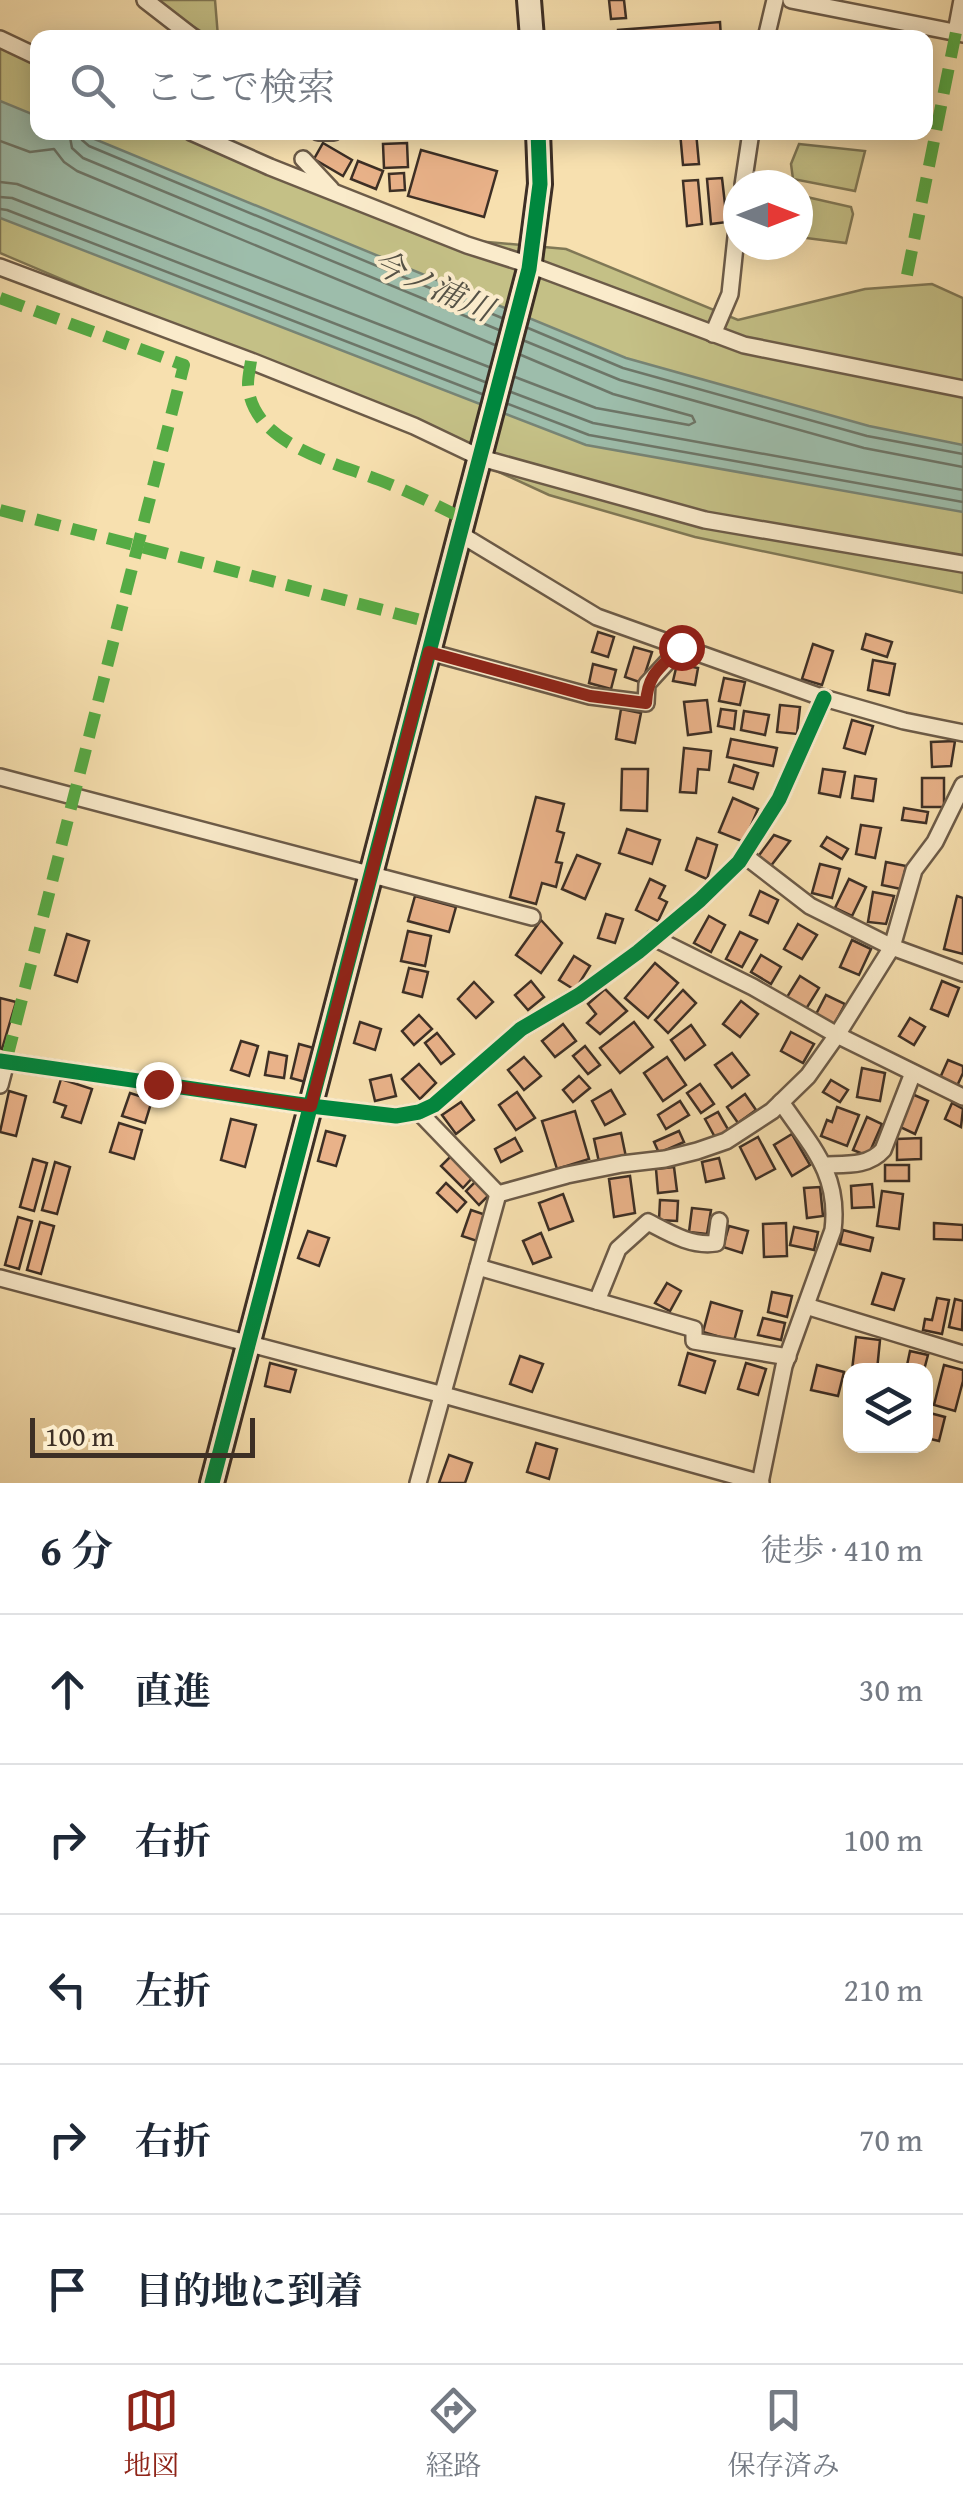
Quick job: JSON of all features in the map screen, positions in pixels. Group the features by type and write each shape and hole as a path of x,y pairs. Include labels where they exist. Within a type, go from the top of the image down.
{"street":[{"path":"144,0 183,30"},
{"path":"530,0 532,30"},
{"path":"768,30 775,0"},
{"path":"791,0 959,33 962,0"},
{"path":"0,39 30,54"},
{"path":"210,140 466,244 744,344 963,389"},
{"path":"212,1483 530,267 540,184 538,140"},
{"path":"745,170 750,140"},
{"path":"303,159 334,192"},
{"path":"714,334 730,294 734,260"},
{"path":"0,267 396,419 482,456 704,520 963,564"},
{"path":"460,534 598,617 824,698 904,721 963,732"},
{"path":"429,652 590,696 646,703 648,684 681,647"},
{"path":"0,1085 3,1062 396,1116 434,1106 522,1030 579,996 654,938 744,856 779,799 824,698"},
{"path":"0,777 532,916"},
{"path":"498,1194 696,1151 726,1141 772,1111 808,1076 892,947 914,870 935,842 963,785"},
{"path":"744,856 810,906 892,947 963,973"},
{"path":"654,938 963,1098"},
{"path":"823,1164 867,1163 875,1159 883,1150 913,1073"},
{"path":"0,1278 760,1483 788,1358 833,1230 835,1213 833,1190 823,1164 781,1102"},
{"path":"419,1112 498,1194"},
{"path":"418,1483 498,1194"},
{"path":"598,1302 618,1249 648,1222 679,1238 704,1245 716,1243 719,1220"},
{"path":"478,1267 694,1329 694,1341 788,1358"},
{"path":"806,1306 963,1354"}],"shaded area":[{"path":"151,0 215,0 217,30 199,30"},
{"path":"0,48 30,61 30,140 216,140 453,239 566,249 738,320 865,289 932,284 963,298 963,593 695,537 549,495 294,378 0,253"},
{"path":"799,144 865,151 855,191 813,183 813,170 792,170"},
{"path":"813,198 851,207 846,243 813,239"}],"water":[{"name":"今ノ浦川","path":"0,101 30,113 30,140 97,140 626,358 869,426 963,445 963,512 586,445 0,218"}],"building":[{"path":"609,0 624,0 626,18 611,19"},
{"path":"720,22 720,30 618,30"},
{"path":"681,140 697,140 699,164 683,165"},
{"path":"323,143 352,160 343,176 314,159"},
{"path":"407,143 408,167 384,168 383,144"},
{"path":"421,150 497,171 484,217 408,196"},
{"path":"358,161 383,171 376,189 351,179"},
{"path":"404,173 405,190 390,191 389,174"},
{"path":"722,178 723,222 711,224 707,179"},
{"path":"698,180 702,224 687,226 683,181"},
{"path":"598,632 614,637 608,657 592,652"},
{"path":"866,634 892,642 887,657 862,649"},
{"path":"813,644 833,651 822,685 802,679"},
{"path":"634,647 652,652 642,683 625,677"},
{"path":"873,660 895,664 889,695 868,690"},
{"path":"593,664 616,670 611,689 589,683"},
{"path":"677,664 698,668 695,685 673,681"},
{"path":"724,678 745,682 740,705 719,701"},
{"path":"707,700 711,732 688,735 684,702"},
{"path":"780,705 800,707 797,734 777,732"},
{"path":"621,709 641,713 635,743 616,739"},
{"path":"721,709 736,711 734,729 718,726"},
{"path":"744,711 769,715 765,735 741,730"},
{"path":"852,720 873,726 865,754 844,748"},
{"path":"731,739 777,748 773,766 727,757"},
{"path":"955,741 951,766 932,767 931,742"},
{"path":"684,748 711,751 709,770 698,769 696,793 680,792"},
{"path":"734,765 758,773 753,789 729,782"},
{"path":"622,769 648,769 647,811 621,810"},
{"path":"823,769 845,772 840,797 819,793"},
{"path":"855,776 876,779 873,801 852,798"},
{"path":"922,778 944,778 944,807 922,807"},
{"path":"536,797 564,804 557,831 564,833 556,862 562,863 556,887 542,883 536,904 510,897"},
{"path":"733,798 758,809 744,842 719,832"},
{"path":"904,808 928,812 926,823 902,820"},
{"path":"861,825 881,828 875,858 856,854"},
{"path":"627,829 660,840 652,864 619,853"},
{"path":"774,835 790,841 770,867 757,858"},
{"path":"827,837 848,849 842,859 821,846"},
{"path":"697,838 717,845 707,879 686,870"},
{"path":"577,855 600,864 585,899 562,889"},
{"path":"886,862 906,866 901,889 882,885"},
{"path":"820,864 840,869 832,898 812,893"},
{"path":"650,879 665,886 659,898 667,902 658,921 636,910"},
{"path":"849,879 866,887 852,916 835,908"},
{"path":"760,891 778,900 768,923 750,915"},
{"path":"873,892 894,896 886,924 868,922"},
{"path":"415,896 456,907 449,932 408,921"},
{"path":"957,896 963,898 963,954 944,949"},
{"path":"606,914 623,919 615,943 598,938"},
{"path":"709,916 725,925 711,952 694,943"},
{"path":"541,920 562,943 541,973 516,955"},
{"path":"798,924 817,935 802,959 784,949"},
{"path":"408,931 431,936 425,966 401,961"},
{"path":"740,932 757,940 742,967 726,959"},
{"path":"67,934 89,941 77,982 55,975"},
{"path":"852,940 871,949 859,975 840,967"},
{"path":"761,955 781,967 771,984 751,972"},
{"path":"574,956 590,966 575,990 559,980"},
{"path":"655,963 678,983 648,1018 625,998"},
{"path":"409,968 428,972 422,997 403,992"},
{"path":"800,976 819,988 806,1009 787,997"},
{"path":"531,981 544,997 528,1010 515,995"},
{"path":"942,981 959,988 948,1016 931,1009"},
{"path":"474,982 493,1002 476,1018 458,999"},
{"path":"605,989 627,1011 600,1034 587,1023 596,1014 588,1004"},
{"path":"683,990 696,1003 668,1033 655,1020"},
{"path":"826,995 845,1004 833,1027 814,1018"},
{"path":"0,998 16,1002 2,1049 0,1048"},
{"path":"741,1001 758,1014 740,1037 723,1024"},
{"path":"419,1015 432,1029 414,1045 402,1031"},
{"path":"910,1018 925,1027 914,1045 899,1036"},
{"path":"360,1022 381,1029 375,1050 354,1043"},
{"path":"634,1022 653,1047 620,1073 600,1048"},
{"path":"563,1024 576,1041 555,1057 542,1041"},
{"path":"691,1025 705,1045 685,1060 671,1040"},
{"path":"791,1032 814,1044 803,1063 781,1051"},
{"path":"437,1033 454,1054 441,1064 425,1043"},
{"path":"241,1041 258,1046 249,1076 231,1070"},
{"path":"299,1044 317,1049 309,1083 291,1078"},
{"path":"585,1046 600,1065 588,1074 573,1056"},
{"path":"269,1052 287,1056 284,1078 265,1075"},
{"path":"732,1053 749,1075 732,1088 715,1065"},
{"path":"524,1057 541,1076 524,1090 508,1070"},
{"path":"667,1057 686,1085 663,1101 644,1073"},
{"path":"948,1060 963,1066 957,1086 940,1078"},
{"path":"419,1064 436,1083 420,1099 402,1079"},
{"path":"862,1068 885,1073 880,1101 857,1097"},
{"path":"391,1075 396,1096 375,1101 370,1080"},
{"path":"579,1076 590,1088 573,1102 563,1090"},
{"path":"61,1079 92,1089 81,1123 62,1117 66,1106 54,1102"},
{"path":"831,1080 848,1090 840,1102 823,1092"},
{"path":"700,1084 714,1104 701,1113 687,1093"},
{"path":"611,1090 625,1114 605,1125 592,1101"},
{"path":"9,1091 26,1096 16,1136 0,1132"},
{"path":"517,1092 535,1118 516,1130 499,1105"},
{"path":"130,1093 152,1100 145,1123 122,1116"},
{"path":"745,1094 756,1110 738,1123 727,1107"},
{"path":"912,1094 928,1101 915,1134 898,1126"},
{"path":"680,1101 689,1115 666,1129 658,1115"},
{"path":"461,1102 474,1120 456,1134 442,1115"},
{"path":"952,1103 963,1109 961,1127 945,1119"},
{"path":"837,1107 859,1115 847,1146 821,1136"},
{"path":"575,1111 589,1159 557,1169 542,1121"},
{"path":"718,1112 729,1131 716,1139 705,1119"},
{"path":"867,1117 882,1124 868,1156 853,1150"},
{"path":"231,1119 256,1125 245,1167 221,1160"},
{"path":"119,1123 142,1130 134,1159 110,1152"},
{"path":"326,1131 345,1136 336,1166 318,1161"},
{"path":"679,1131 684,1142 659,1153 654,1142"},
{"path":"621,1133 626,1157 599,1162 594,1139"},
{"path":"792,1134 810,1165 792,1176 774,1145"},
{"path":"758,1137 775,1169 756,1179 740,1147"},
{"path":"515,1138 522,1151 501,1162 495,1149"},
{"path":"921,1138 921,1159 897,1160 897,1139"},
{"path":"453,1154 474,1176 463,1188 441,1166"},
{"path":"719,1158 724,1178 706,1182 702,1162"},
{"path":"33,1159 47,1163 34,1211 20,1207"},
{"path":"55,1162 70,1167 57,1214 42,1210"},
{"path":"885,1165 909,1165 909,1181 885,1181"},
{"path":"674,1167 677,1191 658,1193 656,1169"},
{"path":"630,1176 635,1213 614,1217 609,1179"},
{"path":"476,1181 489,1195 479,1205 466,1191"},
{"path":"446,1183 466,1202 457,1212 437,1193"},
{"path":"872,1184 874,1207 852,1208 851,1186"},
{"path":"820,1187 823,1216 807,1218 804,1188"},
{"path":"882,1191 903,1194 899,1229 877,1226"},
{"path":"563,1194 573,1221 549,1230 539,1203"},
{"path":"660,1200 678,1201 677,1221 659,1220"},
{"path":"692,1208 711,1210 707,1234 689,1232"},
{"path":"471,1210 486,1215 477,1241 462,1236"},
{"path":"18,1217 32,1221 19,1269 5,1265"},
{"path":"40,1222 54,1226 41,1274 27,1270"},
{"path":"786,1223 787,1256 764,1257 763,1224"},
{"path":"934,1223 963,1225 963,1240 934,1239"},
{"path":"729,1226 748,1231 742,1253 723,1247"},
{"path":"794,1227 818,1232 814,1250 790,1245"},
{"path":"843,1230 873,1238 870,1251 840,1244"},
{"path":"308,1231 329,1238 319,1266 298,1258"},
{"path":"541,1233 551,1257 533,1264 523,1241"},
{"path":"882,1273 904,1279 894,1310 872,1304"},
{"path":"667,1283 681,1291 670,1311 655,1303"},
{"path":"772,1292 792,1296 787,1317 768,1312"},
{"path":"937,1298 949,1300 942,1334 923,1330 925,1319 932,1320"},
{"path":"955,1299 963,1301 962,1330 949,1327"},
{"path":"711,1302 742,1311 734,1341 703,1332"},
{"path":"763,1318 785,1323 781,1340 758,1335"},
{"path":"856,1337 880,1340 878,1363 853,1363"},
{"path":"910,1351 928,1355 926,1363 907,1363"},
{"path":"688,1353 715,1361 705,1393 679,1385"},
{"path":"520,1356 543,1364 532,1392 510,1384"},
{"path":"270,1363 296,1370 290,1392 265,1386"},
{"path":"746,1363 766,1369 758,1395 738,1389"},
{"path":"817,1365 843,1372 838,1396 811,1390"},
{"path":"944,1365 963,1370 955,1411 934,1405"},
{"path":"933,1414 945,1417 939,1441 933,1440"},
{"path":"536,1443 557,1449 549,1479 527,1472"},
{"path":"449,1455 472,1463 465,1483 439,1483"}],"marked path":[{"path":"907,275 956,32"},
{"path":"0,298 184,365 6,1062"},
{"path":"251,361 248,384 253,405 263,422 279,436 319,458 401,489 464,519"},
{"path":"0,510 436,624"}],"cycle path":[{"path":"212,1483 529,269 540,184 538,140"},
{"path":"0,1061 311,1106 396,1116 419,1112 434,1105 521,1029 579,995 638,952 739,862 779,799 824,698"}],"route":[{"path":"158,1084 311,1106 429,652 590,696 646,703 648,684 681,647"}]}
